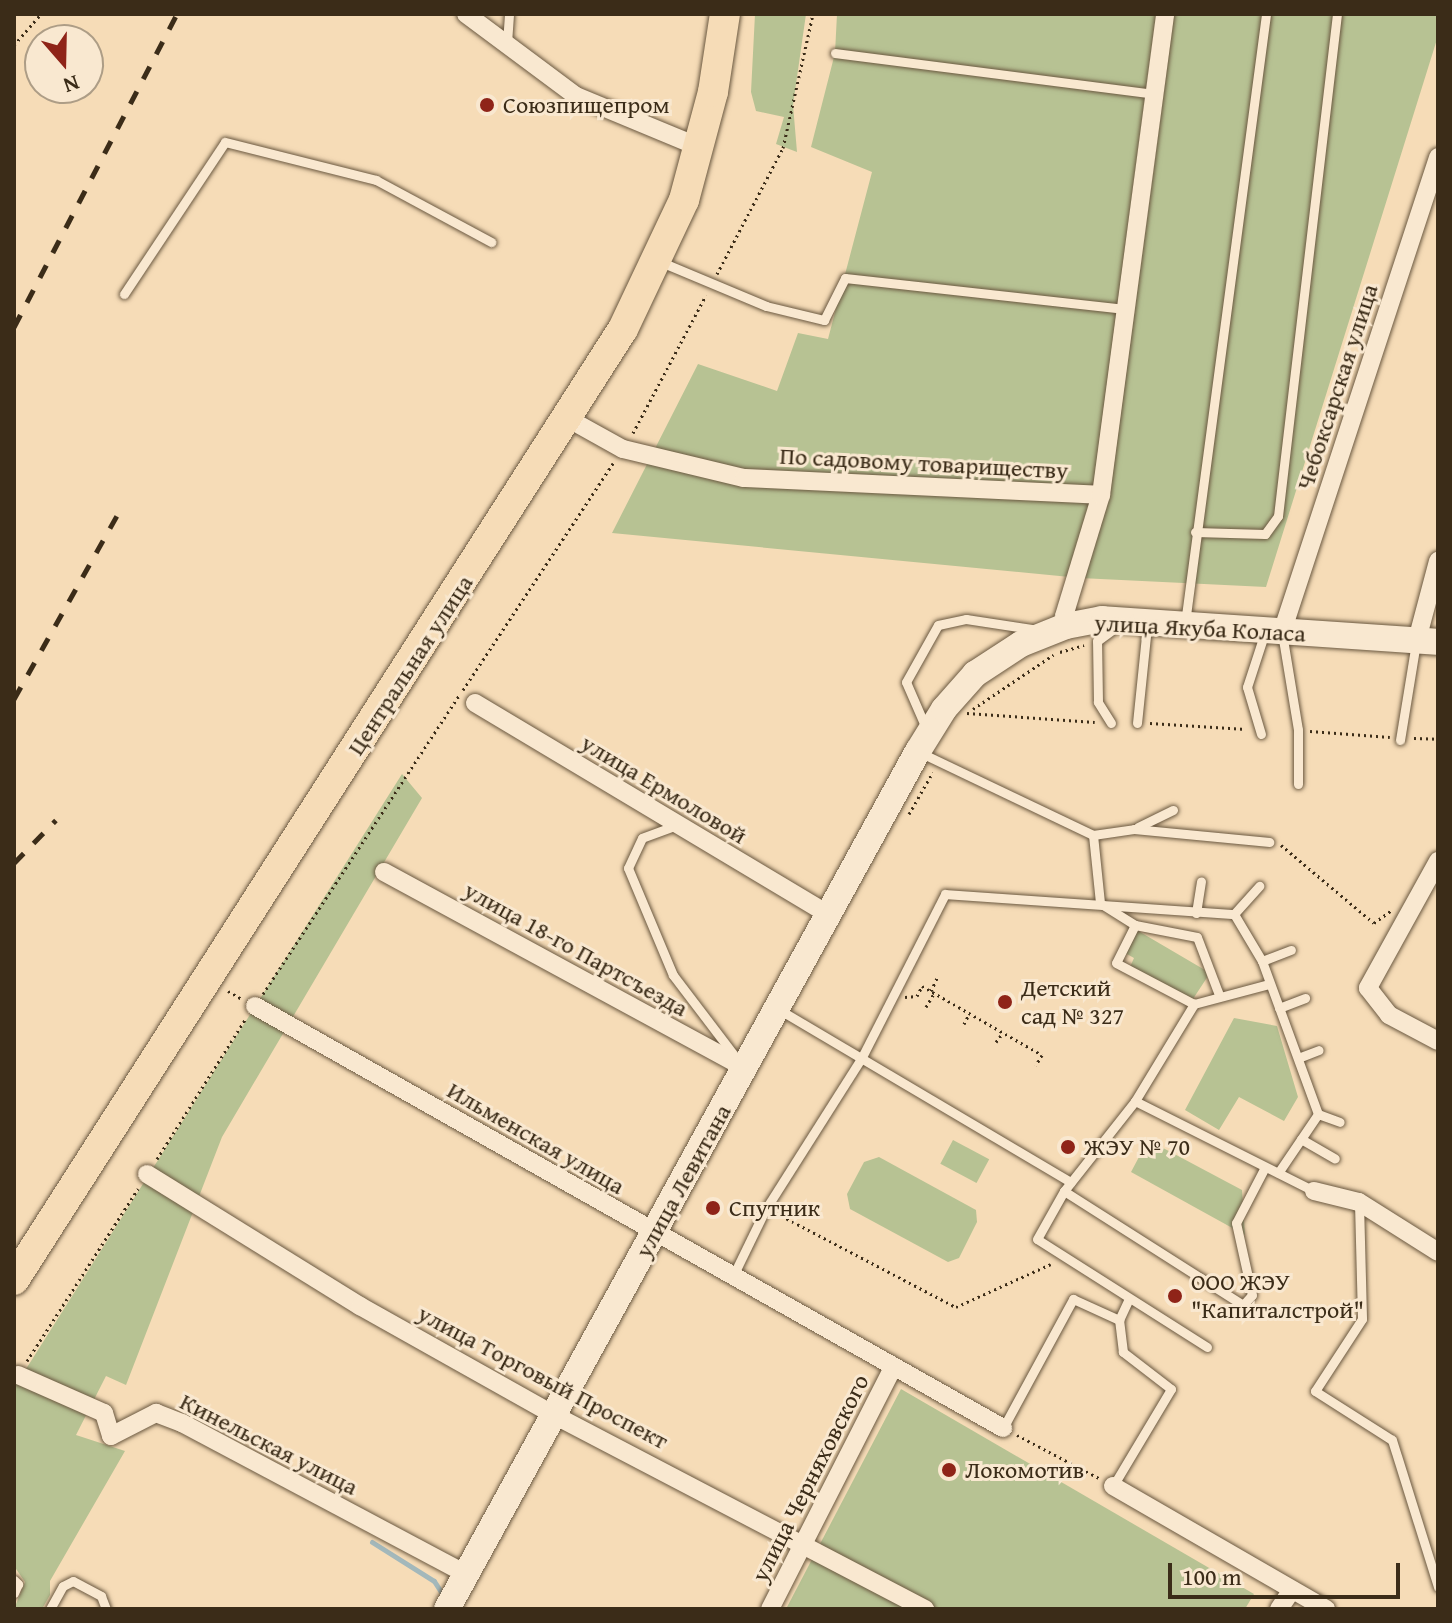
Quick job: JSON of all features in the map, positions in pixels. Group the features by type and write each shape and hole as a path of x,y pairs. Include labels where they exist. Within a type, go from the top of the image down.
{"main road":[{"name":"Центральная улица","path":"14,1280 623,329 684,200 699,147 725,14"}],"street":[{"path":"466,14 576,96 699,147"},
{"path":"1057,629 1080,578 1101,495 1165,14"},
{"name":"Чебоксарская улица","path":"1274,631 1438,157"},
{"name":"По садовому товариществу","path":"567,418 623,449 744,478 1101,495"},
{"path":"1427,641 1438,561"},
{"name":"улица Якуба Коласа","path":"928,749 975,674 1057,629 1136,621 1427,641"},
{"name":"улица Ермоловой","path":"475,703 829,915"},
{"name":"улица Левитана","path":"449,1605 829,915 928,749"},
{"path":"1438,861 1368,988 1389,1015 1438,1041"},
{"name":"улица 18-го Партсъезда","path":"384,872 745,1068"},
{"name":"Ильменская улица","path":"255,1006 1003,1428"},
{"name":"улица Торговый Проспект","path":"147,1174 360,1306 554,1415 802,1541 925,1609"},
{"path":"1314,1191 1359,1202 1438,1252"},
{"name":"улица Черняховского","path":"770,1609 802,1541 893,1368"},
{"name":"Кинельская улица","path":"18,1375 104,1413 111,1436 156,1413 182,1423 466,1574"},
{"path":"1113,1486 1326,1609"},
{"path":"1279,1609 1292,1590"}],"lane":[{"path":"507,43 509,14"},
{"path":"1185,623 1266,14"},
{"path":"1195,532 1265,534 1278,516 1337,14"},
{"path":"835,53 1155,94"},
{"path":"124,294 225,142 376,180 491,242"},
{"path":"657,260 766,306 824,320 845,278 1127,309"},
{"path":"1057,629 966,619 938,625 906,682 928,749 1093,835 1134,829 1269,842"},
{"path":"1111,723 1098,702 1097,641 1136,621 1137,723"},
{"path":"1261,732 1247,687 1256,648 1274,631 1298,730 1298,784"},
{"path":"1400,739 1427,641"},
{"path":"1134,829 1173,810"},
{"path":"677,825 642,838 628,868 673,975 745,1068"},
{"path":"1093,835 1100,903"},
{"path":"1196,913 1201,881"},
{"path":"733,1276 765,1210 862,1057 945,894 1234,914 1259,886"},
{"path":"1100,903 1135,925 1197,937 1219,995"},
{"path":"1234,914 1262,961 1318,1114"},
{"path":"1135,925 1116,963 1194,1004"},
{"path":"1262,961 1291,950"},
{"path":"1207,1347 1037,1239 1064,1191 1135,1101 1194,1004 1269,984"},
{"path":"1279,1008 1305,998"},
{"path":"777,1009 862,1057 923,1098 1071,1182"},
{"path":"1298,1058 1319,1050"},
{"path":"1135,1101 1314,1191"},
{"path":"1318,1114 1340,1122"},
{"path":"1278,1173 1318,1114"},
{"path":"1301,1139 1335,1159"},
{"path":"1064,1191 1243,1305 1252,1295 1236,1223 1265,1167"},
{"path":"1359,1202 1362,1319 1315,1391 1392,1440 1434,1558 1438,1587"},
{"path":"1003,1428 1073,1299 1119,1320"},
{"path":"1113,1486 1171,1389 1123,1352 1119,1320 1129,1299"},
{"path":"14,1580 14,1593"},
{"path":"50,1609 73,1581 101,1596 106,1609"}],"path":[{"path":"14,45 41,14"},
{"path":"18,1375 255,1006 623,449 783,148 813,14"},
{"path":"960,726 967,713 1056,654 1097,641"},
{"path":"967,713 1111,723"},
{"path":"1137,723 1261,732"},
{"path":"1298,730 1400,739 1438,739"},
{"path":"904,822 928,749"},
{"path":"1269,842 1289,847 1374,923 1403,901 1417,899"},
{"path":"926,1007 938,976"},
{"path":"207,979 255,1006"},
{"path":"894,992 909,999 922,986 1042,1055 1036,1065"},
{"path":"964,1024 969,1014"},
{"path":"996,1042 1002,1034"},
{"path":"765,1210 788,1216 956,1307 1065,1257"},
{"path":"1003,1428 1113,1486"}],"green space":[{"path":"755,14 806,14 793,105 797,152 776,144 784,117 756,111 751,92"},
{"path":"837,14 1438,14 1438,36 1266,587 1080,578 612,533 698,364 777,391 798,333 828,339 872,172 811,147 835,53"},
{"path":"402,774 422,798 222,1137 126,1385 106,1376 76,1435 125,1451 50,1581 50,1595 42,1609 14,1609 25,1582 14,1566 14,1388"},
{"path":"1135,929 1210,973 1193,999 1130,967 1134,958 1125,953"},
{"path":"1234,1018 1277,1026 1298,1097 1284,1121 1239,1097 1219,1130 1185,1110"},
{"path":"953,1140 989,1159 977,1183 940,1164"},
{"path":"1148,1140 1242,1190 1245,1235 1131,1172"},
{"path":"879,1157 976,1210 977,1222 959,1258 948,1262 850,1209 847,1194 864,1162"},
{"name":"Локомотив","path":"901,1389 1254,1594 1245,1609 786,1609"}],"waterway":[{"path":"372,1542 434,1581 445,1598"}],"railway":[{"path":"14,327 177,14"},
{"path":"14,699 119,512"},
{"path":"14,863 56,820"}],"place":[{"name":"Союзпищепром","path":"487,105"},
{"name":"Детский сад № 327","path":"1005,1002"},
{"name":"ЖЭУ № 70","path":"1068,1147"},
{"name":"Спутник","path":"713,1208"},
{"name":"ООО ЖЭУ \"Капиталстрой\"","path":"1175,1296"},
{"name":"Локомотив","path":"949,1470"}]}
